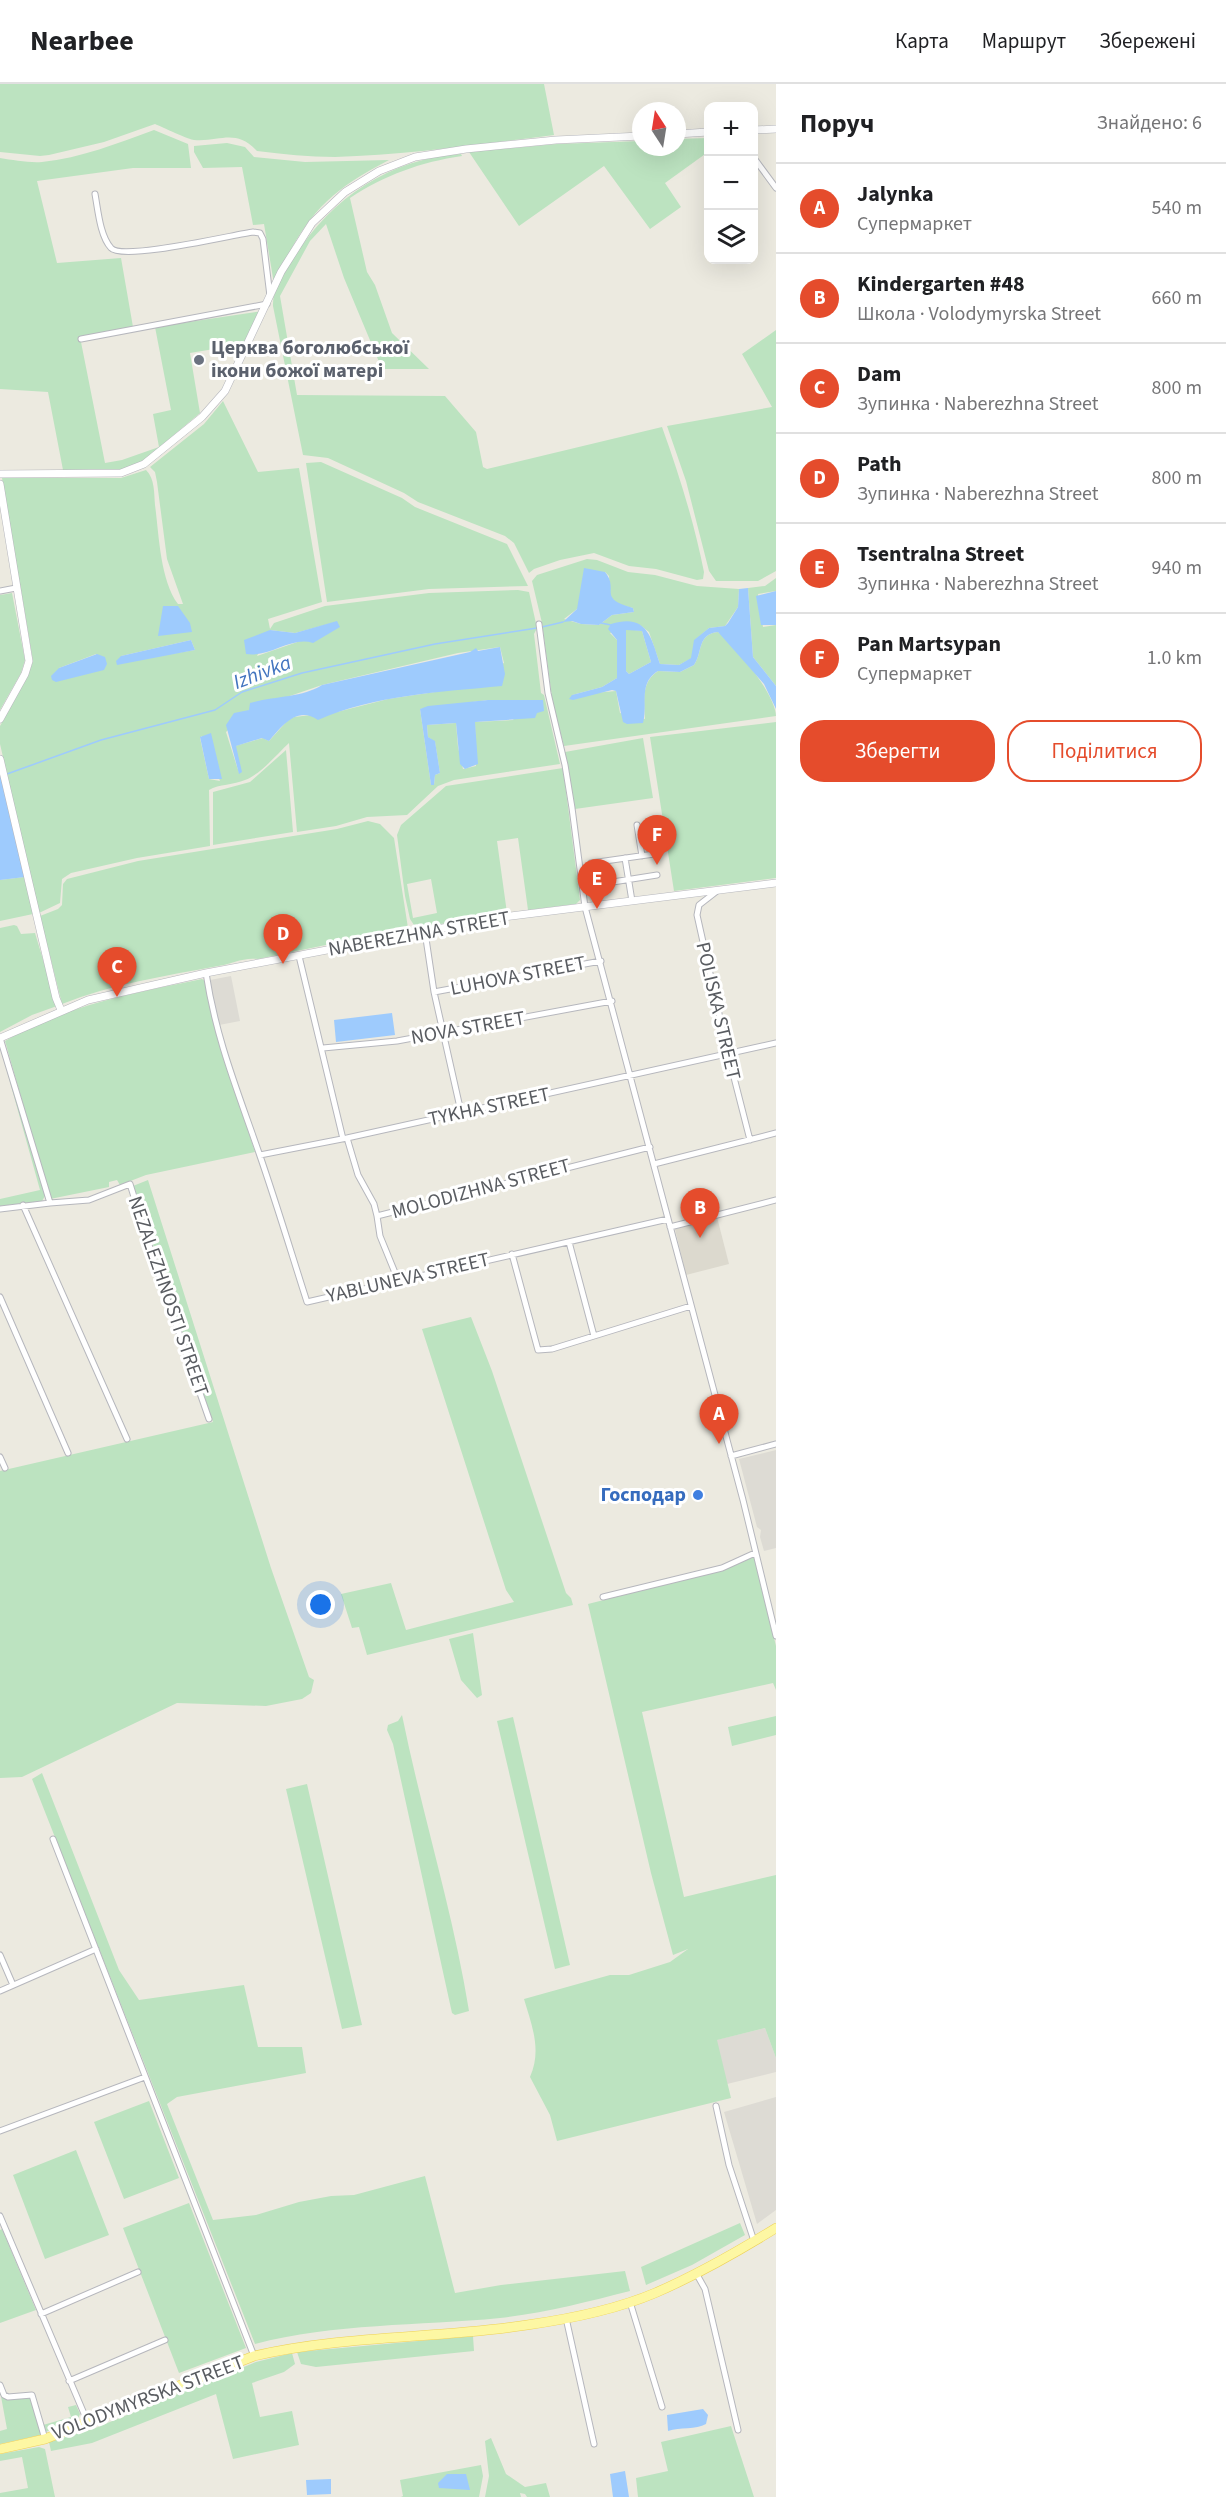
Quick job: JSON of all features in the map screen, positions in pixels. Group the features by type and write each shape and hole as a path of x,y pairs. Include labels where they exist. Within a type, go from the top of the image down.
{"main road":[{"name":"VOLODYMYRSKA STREET","path":"0,2449 45,2439 254,2356 296,2347 498,2329 566,2318 630,2302 696,2273 776,2228"}],"street":[{"path":"758,130 776,129"},
{"path":"686,133 704,132"},
{"path":"0,474 121,473 144,464 202,417 225,391 293,251 312,223 345,192 379,171 415,157 466,149 556,140 632,136"},
{"path":"758,165 776,188"},
{"path":"95,195 106,241 113,250 118,252 140,252 258,232 263,239 269,301"},
{"path":"81,339 269,301"},
{"path":"0,484 29,661 25,674 0,719"},
{"path":"0,591 16,588"},
{"path":"539,624 550,706 562,750 572,808 585,907 612,1001 776,1636"},
{"path":"0,759 56,998 61,1010"},
{"path":"637,825 642,856"},
{"path":"591,863 654,854"},
{"path":"625,858 632,901"},
{"path":"594,885 657,875"},
{"name":"NABEREZHNA STREET","path":"0,1038 61,1010 116,992 206,974 495,918 776,883"},
{"name":"POLISKA STREET","path":"718,890 699,904 696,915 750,1140"},
{"path":"425,932 434,992 461,1112"},
{"path":"299,956 345,1138 358,1175 374,1204 377,1216"},
{"name":"LUHOVA STREET","path":"434,992 601,961"},
{"name":"YABLUNEVA STREET","path":"206,974 216,1026 227,1066 260,1155 307,1302 668,1219"},
{"name":"NOVA STREET","path":"323,1048 396,1041 612,1001"},
{"path":"0,1038 50,1203"},
{"name":"TYKHA STREET","path":"260,1155 631,1077 776,1043"},
{"path":"654,1164 776,1133"},
{"name":"MOLODIZHNA STREET","path":"398,1280 381,1236 377,1216 650,1147"},
{"name":"NEZALEZHNOSTI STREET","path":"0,1209 89,1200 130,1184 158,1275 209,1419"},
{"path":"670,1227 776,1200"},
{"path":"23,1205 127,1438"},
{"path":"569,1242 594,1336"},
{"path":"512,1254 538,1350 552,1350 691,1306"},
{"path":"0,1297 68,1453"},
{"path":"731,1456 776,1444"},
{"path":"0,1457 5,1468"},
{"path":"603,1597 722,1568 755,1553"},
{"path":"53,1839 254,2356"},
{"path":"0,1991 96,1948"},
{"path":"0,1955 13,1985"},
{"path":"0,2130 145,2076"},
{"path":"716,2106 729,2165 754,2241"},
{"path":"1,2221 88,2423"},
{"path":"41,2314 138,2272"},
{"path":"696,2273 705,2289 738,2430"},
{"path":"630,2302 662,2407"},
{"path":"566,2318 594,2444"},
{"path":"69,2381 165,2340"},
{"path":"0,2385 4,2395 8,2397 32,2395 45,2439"}],"shaded area":[{"path":"231,976 240,1021 219,1025 210,980"},
{"path":"717,1217 729,1264 686,1275 675,1229"},
{"path":"776,1450 776,1548 764,1551 760,1537 761,1530 757,1527 739,1459"},
{"path":"765,2028 776,2058 776,2072 727,2084 716,2040"},
{"path":"776,2097 776,2210 757,2224 724,2112"}],"green space":[{"path":"0,84 544,84 554,135 417,152 325,157 257,151 249,144 235,138 194,140 155,124 104,142 40,156 0,152"},
{"path":"154,130 188,144 191,168 133,168 37,181 57,263 121,258 133,327 80,337 105,463 122,460 159,447 153,414 171,410 155,327 263,311 244,344 190,353 200,413 143,461 121,470 63,470 48,392 0,389 0,158 32,162 57,160 99,149"},
{"path":"704,138 704,155 665,183 681,207 650,229 604,166 519,226 469,152 557,144 632,141 632,156 686,156 686,139"},
{"path":"227,143 245,147 254,157 305,162 389,160 348,184 319,210 296,241 274,284 264,224 253,225 242,167 203,168 194,152 194,146"},
{"path":"461,154 462,156 404,171 350,198 367,272 375,285 392,333 429,369 382,369 344,278 326,224 310,241 280,296 297,395 445,396 476,432 483,467 487,469 662,427 691,517 704,572 703,579 697,580 656,569 629,566 594,553 560,560 529,573 514,543 505,536 418,502 404,493 328,458 303,455 273,306 278,284 305,242 322,221 362,187 384,174 409,164 434,157"},
{"path":"776,330 776,571 758,581 716,581 709,571 686,481 667,426 772,407 742,354"},
{"path":"223,401 258,472 299,468 322,602 268,619 270,629 274,623 325,606 429,593 518,590 529,592 537,628 534,634 541,693 544,695 560,764 454,780 438,786 407,815 367,817 336,826 297,832 289,743 263,769 251,777 241,782 209,790 210,846 137,858 71,873 62,879 60,903 39,913 0,744 0,726 28,676 33,661 2,478 121,478 146,470 154,486 161,556 167,582 178,604 183,604 167,559 157,482 155,472 150,467 204,424","holes":["336,622 303,640 257,656 270,630 295,633","191,640 195,650 164,655 121,656","500,647 504,663 435,692 388,699 337,712 294,717 288,720 269,741 263,738 235,746 239,773 226,732 249,710 322,685 458,653","96,654 104,670 59,668","488,700 514,720 475,722 476,766 463,769 456,723 427,725 428,737 435,742 440,773 435,775 434,785 431,785 420,709","202,736 220,781 209,779 200,738"]},
{"path":"321,462 402,498 415,507 507,544 528,586 429,589 327,602 306,463"},
{"path":"587,559 597,560 628,572 655,575 697,586 739,589 738,607 725,626 709,628 695,640 692,658 679,665 660,664 649,632 640,625 610,633 617,640 617,678 602,687 572,695 616,691 620,713 645,719 646,686 653,675 658,671 680,672 694,665 704,640 711,633 718,632 734,647 762,684 776,716 564,746 553,705 542,623 532,581 537,575","holes":["605,572 609,576 610,596 617,604 633,608 634,612 612,615 599,625 581,624 564,619 577,609"]},
{"path":"776,578 776,591 758,594 763,627 776,625 776,686 753,657 748,588 765,586"},
{"path":"12,593 25,660 21,673 0,710 0,595"},
{"path":"626,629 642,631 651,662 629,674 626,671"},
{"path":"776,722 776,878 674,891 650,737"},
{"path":"643,738 653,798 575,809 565,752"},
{"path":"286,750 293,832 213,845 213,792 250,782"},
{"path":"563,768 580,900 576,904 528,910 518,838 497,841 507,913 416,928 410,919 405,896 397,835 401,825 446,786","holes":["431,879 437,913 413,918 407,884"]},
{"path":"368,821 380,824 394,838 408,928 139,981 62,1004 40,916 62,905 63,884 67,879 138,861 337,829"},
{"path":"24,877 33,914 0,921 0,880"},
{"path":"14,925 21,934 35,933 57,1006 32,1015 0,1032 0,928"},
{"path":"202,979 205,981 214,1026 255,1152 146,1175 120,1185 117,1180 109,1182 109,1187 50,1199 5,1041 76,1009 126,995"},
{"path":"0,1046 45,1196 42,1201 0,1206 0,1199 40,1190"},
{"path":"148,1180 271,1568 309,1677 314,1680 311,1693 302,1699 266,1706 177,1703 22,1777 0,1778 0,1471 213,1422 133,1186"},
{"path":"471,1317 492,1371 566,1593 573,1605 367,1655 359,1627 352,1628 341,1594 391,1583 406,1630 514,1602 506,1590 422,1329"},
{"path":"749,1556 754,1557 776,1646 776,1690 773,1683 642,1712 684,1897 776,1875 776,2058 765,2028 717,2040 731,2098 557,2141 550,2115 530,2077 534,2067 535,2048 533,2028 524,1999 610,1975 629,1975 670,1962 688,1949 673,1955 651,1873 588,1604 722,1570"},
{"path":"473,1633 482,1695 477,1698 461,1680 449,1639"},
{"path":"402,1715 455,1936 469,2011 455,2015 452,2013 393,1744 387,1730 388,1725 398,1721"},
{"path":"776,1716 776,1735 732,1746 728,1727"},
{"path":"513,1717 570,1965 555,1969 497,1721"},
{"path":"42,1773 119,1970 139,2000 244,1985 258,2047 302,2047 306,2073 177,2097 167,2104 213,2220 256,2215 299,2202 331,2196 354,2195 425,2176 455,2293 501,2285 625,2271 630,2291 516,2316 315,2332 255,2344 32,1779"},
{"path":"307,1784 362,2025 342,2029 286,1789"},
{"path":"149,2101 179,2178 124,2199 94,2122"},
{"path":"76,2150 109,2235 45,2259 13,2175"},
{"path":"189,2203 246,2348 179,2373 123,2228"},
{"path":"740,2223 745,2235 692,2265 646,2285 641,2267"},
{"path":"2,2229 36,2310 0,2323 0,2230"},
{"path":"473,2336 474,2351 316,2367 301,2364 297,2352"},
{"path":"292,2353 295,2364 284,2372 252,2383 260,2417 292,2411 299,2445 233,2459 216,2394 92,2443 51,2451 49,2442 93,2429 256,2362"},
{"path":"0,2391 2,2397 8,2400 30,2397 41,2435 0,2444 0,2431 7,2429"},
{"path":"76,2405 80,2414 77,2421 45,2432 43,2425 71,2417 68,2407"},
{"path":"731,2426 754,2497 638,2497 636,2478 668,2471 661,2442"},
{"path":"491,2438 506,2474 525,2487 546,2483 550,2497 527,2497 520,2493 521,2497 485,2497 489,2476 485,2441"},
{"path":"39,2447 45,2449 55,2497 0,2497 0,2493 28,2488 22,2457 0,2461 0,2454"},
{"path":"481,2465 483,2476 479,2497 401,2497 403,2496 400,2480"}],"water":[{"path":"584,568 605,572 609,578 612,597 615,601 633,608 634,612 612,615 599,625 563,622 577,609"},
{"path":"748,588 753,657 776,686 776,709 764,684 718,632 711,633 704,640 694,665 680,672 658,671 652,676 646,688 643,723 623,722 616,691 569,699 572,695 602,687 617,678 617,640 608,629 611,624 623,621 640,625 650,637 660,664 679,665 691,658 694,640 709,628 725,626 728,623 738,607 739,589","holes":["626,630 642,631 651,662 629,674 626,671"]},
{"path":"776,591 776,625 761,625 756,596"},
{"path":"163,606 178,606 190,623 192,632 158,636"},
{"path":"337,621 340,627 313,643 297,642 264,653 246,654 244,640 270,630 295,633"},
{"path":"191,640 195,650 117,665 116,661 121,656"},
{"path":"500,647 505,674 502,686 385,700 318,720 310,716 296,716 284,724 269,741 262,738 236,746 242,772 239,774 226,725 234,713 249,710 250,703 296,695 322,685 470,652 476,648 478,651"},
{"path":"97,654 105,657 107,664 104,670 56,682 52,680 51,676 59,668"},
{"path":"488,700 543,700 544,711 537,713 535,718 475,722 478,764 465,769 460,764 456,723 427,725 428,737 435,741 440,773 435,775 434,785 431,785 420,709 428,706"},
{"path":"211,733 222,779 209,779 200,737"},
{"path":"0,770 25,877 0,880"},
{"path":"392,1013 395,1035 336,1042 334,1020"},
{"path":"703,2409 708,2415 706,2424 668,2431 667,2415"},
{"path":"625,2471 629,2497 613,2497 610,2474"},
{"path":"447,2474 466,2474 470,2490 439,2488 438,2483"},
{"path":"331,2479 331,2494 307,2495 306,2480"}],"waterway":[{"name":"Izhivka","path":"542,627 563,622"},
{"name":"Izhivka","path":"601,623 611,625"},
{"name":"Izhivka","path":"7,774 101,740 215,710 242,692 302,673 435,644 537,628"}],"place":[{"name":"Церква боголюбської ікони божої матері","path":"199,360"},
{"name":"Pan Martsypan","path":"657,865"},
{"name":"Tsentralna Street","path":"597,909"},
{"name":"Path","path":"283,964"},
{"name":"Dam","path":"117,997"},
{"name":"Kindergarten #48","path":"700,1238"},
{"name":"Jalynka","path":"719,1444"},
{"name":"Господар","path":"698,1495"}]}
